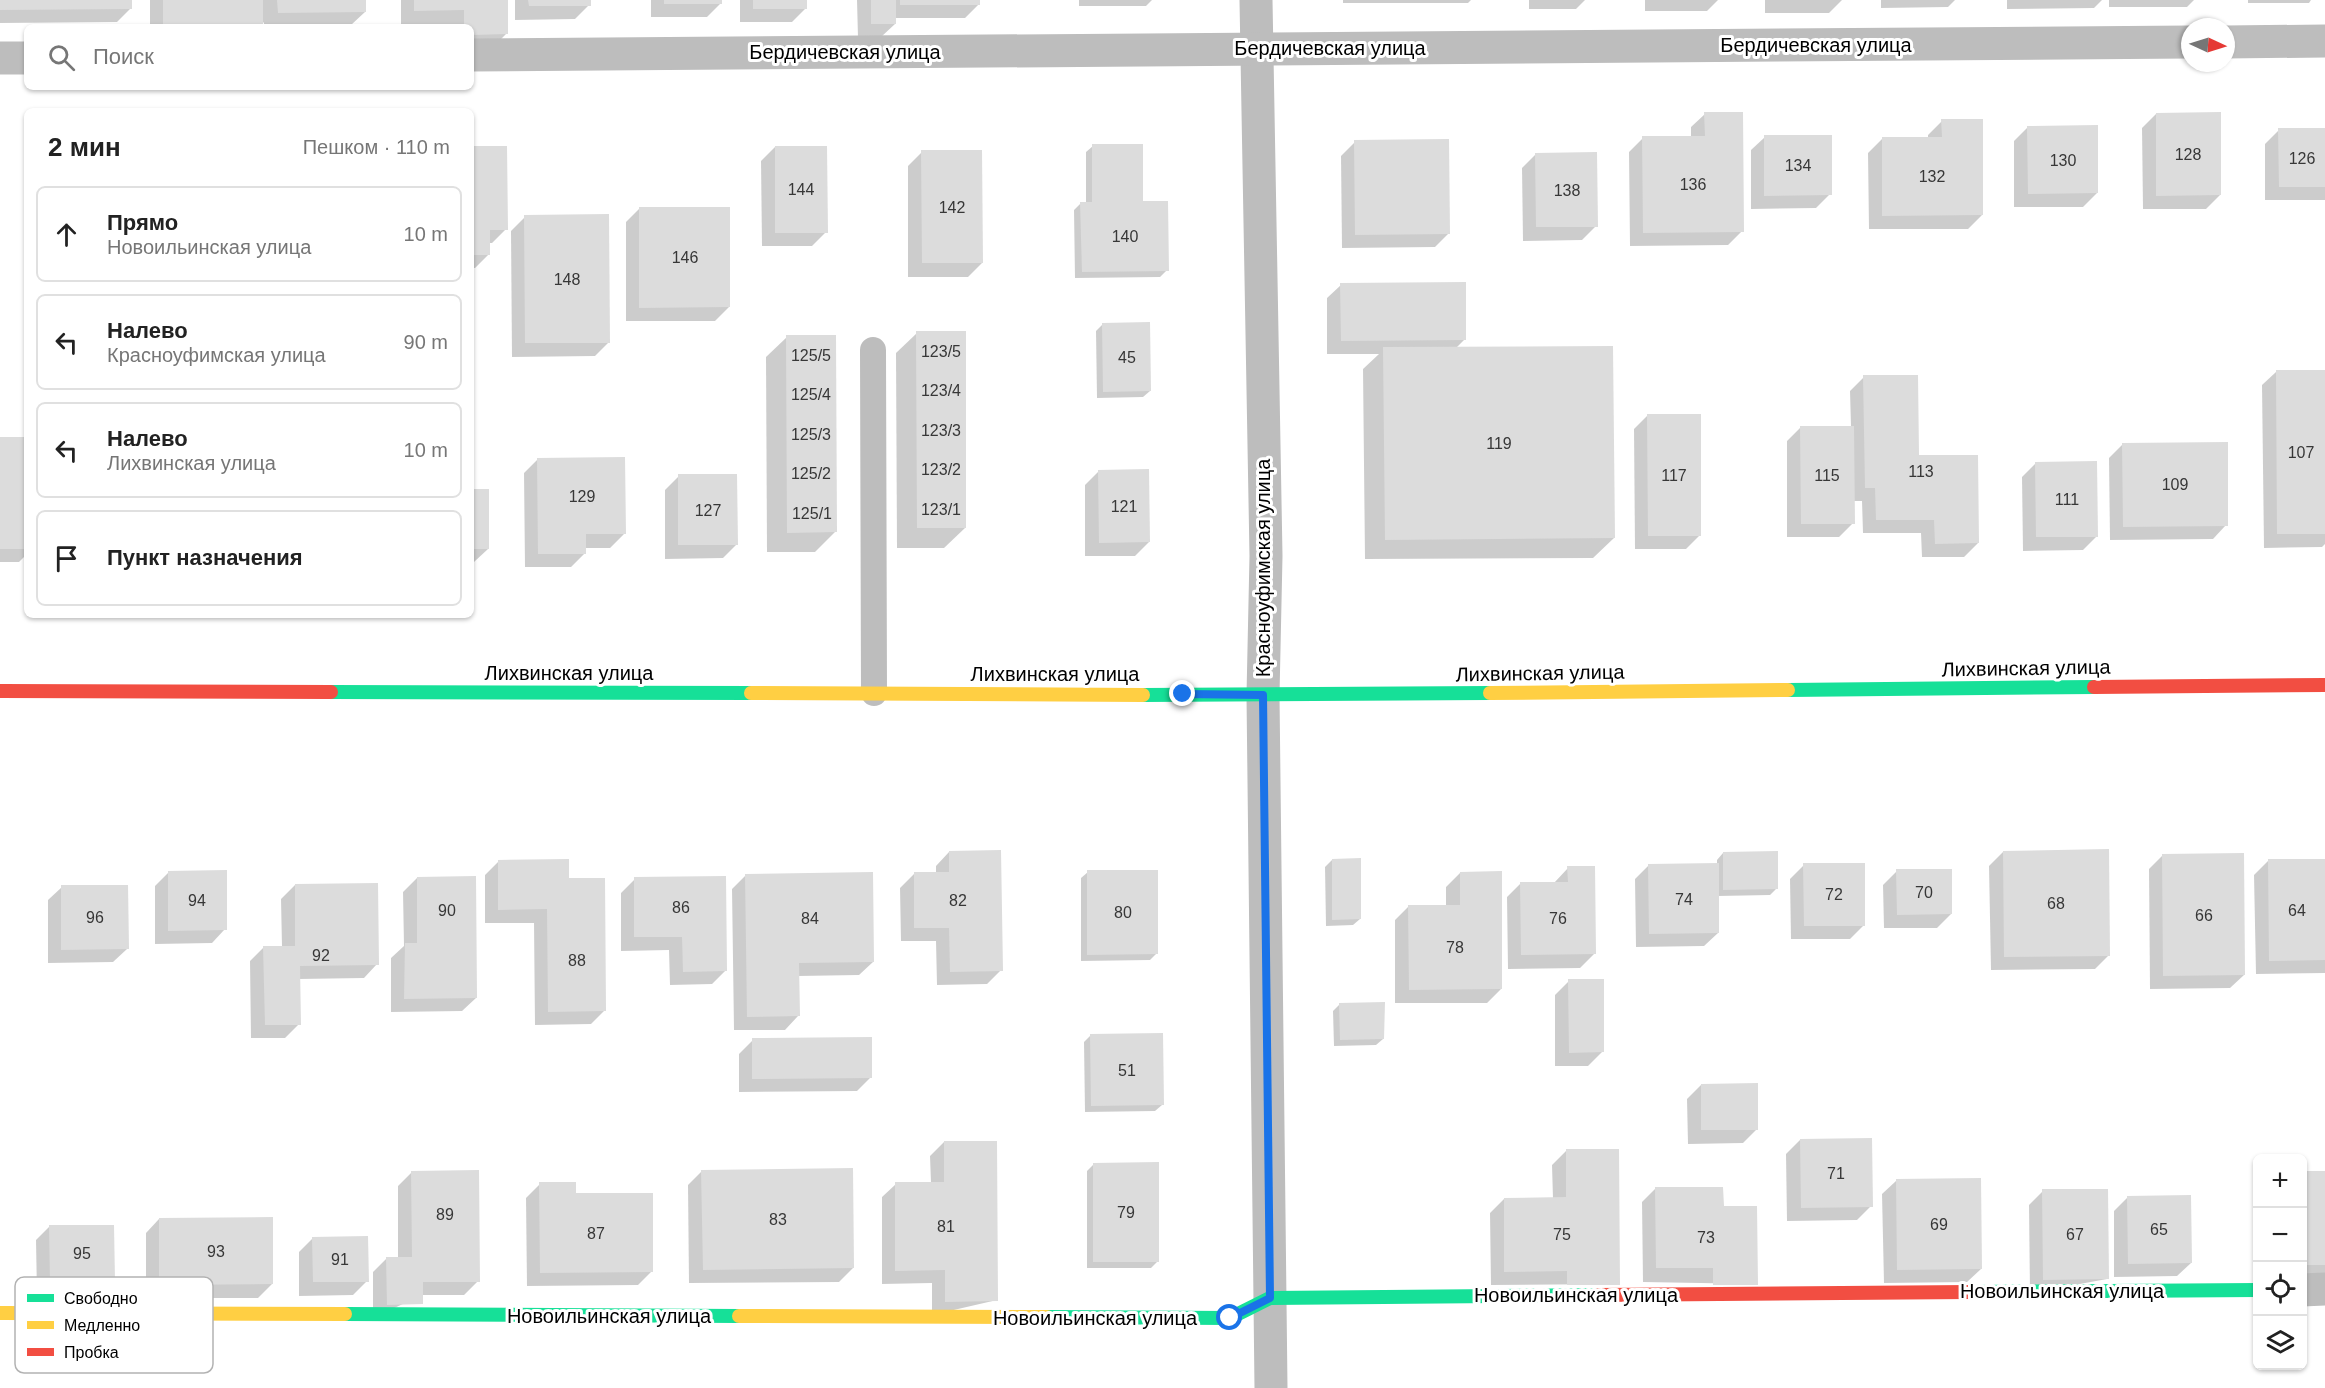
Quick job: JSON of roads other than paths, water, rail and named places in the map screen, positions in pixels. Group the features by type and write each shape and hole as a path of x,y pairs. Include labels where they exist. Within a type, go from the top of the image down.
{"main road":[{"name":"Лихвинская улица","path":"0,692 1263,695 2325,685"},
{"name":"Новоильинская улица","path":"213,1314 1230,1318 1270,1298 2253,1290"},
{"name":"Новоильинская улица","path":"0,1313 15,1313"}],"street":[{"name":"Красноуфимская улица","path":"1256,0 1266,556 1263,695 1271,1388"},
{"path":"2235,42 2325,41"},
{"name":"Бердичевская улица","path":"474,55 2181,42"},
{"path":"0,58 24,58"},
{"path":"2307,1290 2325,1289"}],"lane":[{"path":"873,350 874,693"}]}
